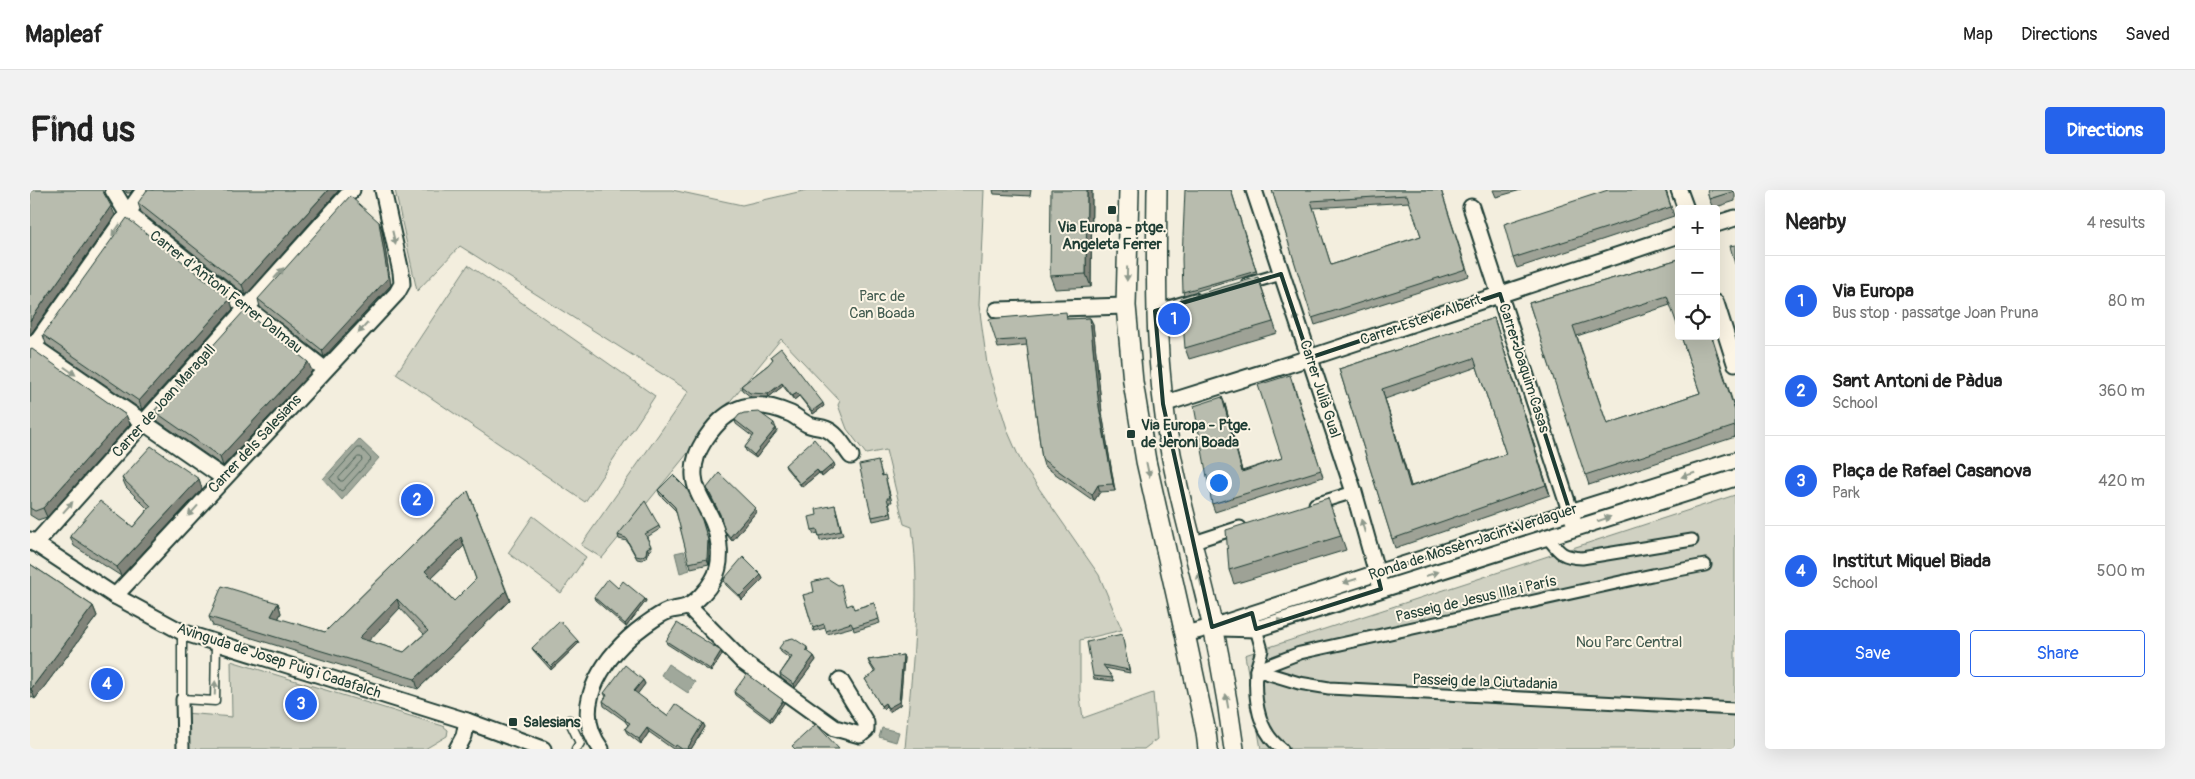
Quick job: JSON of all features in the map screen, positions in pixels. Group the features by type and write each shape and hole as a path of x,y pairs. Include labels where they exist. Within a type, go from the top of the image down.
{"street":[{"path":"113,190 127,213"},
{"path":"144,190 31,347 224,478"},
{"name":"Carrer de Joan Maragall","path":"33,542 247,309 352,190"},
{"name":"Carrer dels Salesians","path":"115,596 324,369 397,293 402,284 401,272 383,190"},
{"path":"1129,190 1126,306 1133,382 1163,546 1185,634 1208,749"},
{"path":"1157,190 1155,311 1163,404 1171,454 1219,655 1234,749"},
{"name":"Carrer Julià Gual","path":"1254,190 1354,492 1381,590"},
{"path":"1679,190 1685,205"},
{"name":"Carrer Joaquim Casas","path":"1471,208 1576,529"},
{"name":"Carrer d'Antoni Ferrer Dalmau","path":"127,213 324,369"},
{"path":"1720,223 1735,218"},
{"name":"Carrer Esteve Albert","path":"1163,404 1675,237"},
{"path":"1236,287 1281,274"},
{"path":"1155,311 1209,295"},
{"path":"997,310 1126,306"},
{"path":"1720,316 1735,363"},
{"path":"601,749 593,738 587,712 589,699 607,663 645,625 668,611 688,606 707,589 718,571 720,556 714,523 698,494 694,470 698,451 721,419 734,409 749,406 779,409 808,424 827,429 836,435 851,456"},
{"name":"Ronda de Mossèn Jacint Verdaguer","path":"1185,634 1735,460"},
{"name":"Ronda de Mossèn Jacint Verdaguer","path":"1212,627 1256,629 1735,478"},
{"path":"1308,506 1354,492"},
{"path":"1191,543 1254,523"},
{"path":"1548,538 1560,554 1582,558 1692,540"},
{"name":"Avinguda de Josep Puig i Cadafalch","path":"33,542 115,596 182,632 468,720 543,749"},
{"name":"Passeig de Jesus Illa i París","path":"1256,670 1300,653 1705,565"},
{"path":"688,606 742,662 836,728 860,735 866,730 866,723 840,680"},
{"path":"1252,613 1262,650 1256,670 1254,692 1259,716 1272,741 1282,749"},
{"name":"Passeig de la Ciutadania","path":"1256,670 1299,683 1329,688 1735,709"},
{"path":"182,699 183,749"},
{"path":"457,749 464,736 468,720"},
{"path":"501,733 510,749"}],"lane":[{"path":"182,632 182,699 214,701 216,642"},
{"path":"569,720 580,743 576,749"}],"highlighted area":[{"path":"1281,274 1309,358 1500,294 1570,512 1377,573 1381,589 1256,629 1252,613 1212,627 1163,404 1155,311"}],"green space":[{"name":"Parc de Can Boada","path":"395,190 672,190 742,205 807,190 984,190 979,305 987,364 1008,432 1022,464 1099,575 1122,630 1080,640 1080,697 1083,718 1153,693 1157,739 1144,749 905,749 916,610 915,555 912,527 904,524 886,450 866,454 847,429 838,405 840,401 781,339 602,558 581,545 689,391 460,246 417,291"},
{"path":"468,265 655,396 585,502 396,374"},
{"name":"Nou Parc Central","path":"1735,495 1735,749 1261,749 1245,655"},
{"path":"533,516 586,557 561,593 508,553"},
{"path":"231,661 443,726 448,730 447,736 425,749 186,749 185,713 232,717"}],"water":[{"path":"359,439 379,458 342,500 323,479"},
{"path":"684,551 690,570 680,573 675,553"},
{"path":"668,664 695,682 688,693 661,675"},
{"path":"882,728 899,732 896,742 879,737"}],"building":[{"path":"30,190 102,190 111,206 30,321"},
{"path":"147,190 328,190 242,285 138,203"},
{"path":"1051,190 1087,190 1086,274 1050,276"},
{"path":"1185,190 1231,190 1256,271 1183,292 1182,259"},
{"path":"1272,190 1441,190 1466,269 1312,318","holes":["1407,195 1421,236 1331,265 1311,201"]},
{"path":"1608,190 1665,190 1671,207 1513,258 1504,224"},
{"path":"1707,190 1735,190 1735,191 1709,199"},
{"path":"350,196 379,222 388,278 322,350 258,299"},
{"path":"127,218 230,299 139,401 43,335"},
{"path":"1735,245 1735,264 1730,246"},
{"path":"1675,260 1675,319 1667,296 1573,326 1607,424 1700,393 1682,340 1712,340 1735,411 1735,426 1585,475 1529,303"},
{"path":"1258,277 1273,322 1185,348 1181,299"},
{"path":"244,311 308,362 220,457 154,411"},
{"path":"1066,312 1067,319 1090,318 1099,407 1113,484 1098,485 1092,495 1042,459 1026,339 996,341 989,319"},
{"path":"1494,318 1546,485 1392,539 1339,369","holes":["1474,358 1506,454 1410,487 1382,389"]},
{"path":"781,348 823,403 812,411 797,393 792,396 782,383 768,394 750,393 741,386 768,365 773,359 771,356"},
{"path":"32,349 126,415 43,508 35,511 30,508 30,350"},
{"path":"1290,375 1321,470 1212,504 1194,406 1222,397 1242,472 1282,458 1258,385"},
{"path":"759,412 774,423 772,425 776,428 754,455 745,447 754,435 735,420 744,413"},
{"path":"814,439 834,463 821,474 817,470 800,484 785,465"},
{"path":"151,446 199,479 117,567 70,536 100,501 133,527 151,506 122,478"},
{"path":"878,461 882,476 885,475 890,498 887,498 891,513 872,517 859,465"},
{"path":"719,473 755,508 730,537 725,531 720,514 707,488"},
{"path":"673,475 687,489 702,520 708,540 707,559 689,563 675,507 658,490"},
{"path":"468,491 506,591 415,679 209,617 222,586 278,603 271,616 325,632","holes":["461,537 476,579 454,601 425,571","397,599 428,631 404,652 359,638"]},
{"path":"1328,498 1341,536 1229,570 1226,530"},
{"path":"645,501 659,526 645,534 651,546 647,548 646,554 641,557 636,556 626,538 618,535"},
{"path":"835,505 841,531 819,536 817,529 812,530 809,517 817,515 816,509"},
{"path":"743,557 761,575 740,596 724,581"},
{"path":"30,564 93,606 31,689 30,689"},
{"path":"827,578 838,585 841,584 847,606 852,604 854,609 874,603 879,619 853,627 851,623 826,631 824,624 813,628 803,595 814,592 812,582"},
{"path":"608,579 618,588 623,581 645,599 625,624 594,597"},
{"path":"560,621 578,641 551,667 532,648"},
{"path":"677,623 721,651 710,669 666,641"},
{"path":"1122,634 1129,670 1103,665 1113,678 1093,676 1087,642"},
{"path":"793,638 807,647 806,650 814,656 794,684 780,674 792,657 779,648 785,640"},
{"path":"903,655 899,702 888,708 885,703 881,706 865,679 876,672 868,660"},
{"path":"625,665 643,680 634,691 667,716 675,704 703,723 687,749 682,749 676,745 675,747 647,728 639,739 625,729 630,723 603,701 607,695 604,693"},
{"path":"747,674 783,700 770,719 734,692"},
{"path":"816,724 839,749 795,749 792,746"}],"place":[{"name":"Via Europa - ptge. Angeleta Ferrer","path":"1112,210"},
{"name":"Via Europa","path":"1174,319"},
{"name":"Via Europa - Ptge. de Jeroni Boada","path":"1131,434"},
{"name":"Sant Antoni de Pàdua","path":"417,500"},
{"name":"Institut Miquel Biada","path":"107,684"},
{"name":"Plaça de Rafael Casanova","path":"301,704"},
{"name":"Salesians","path":"513,722"}]}
